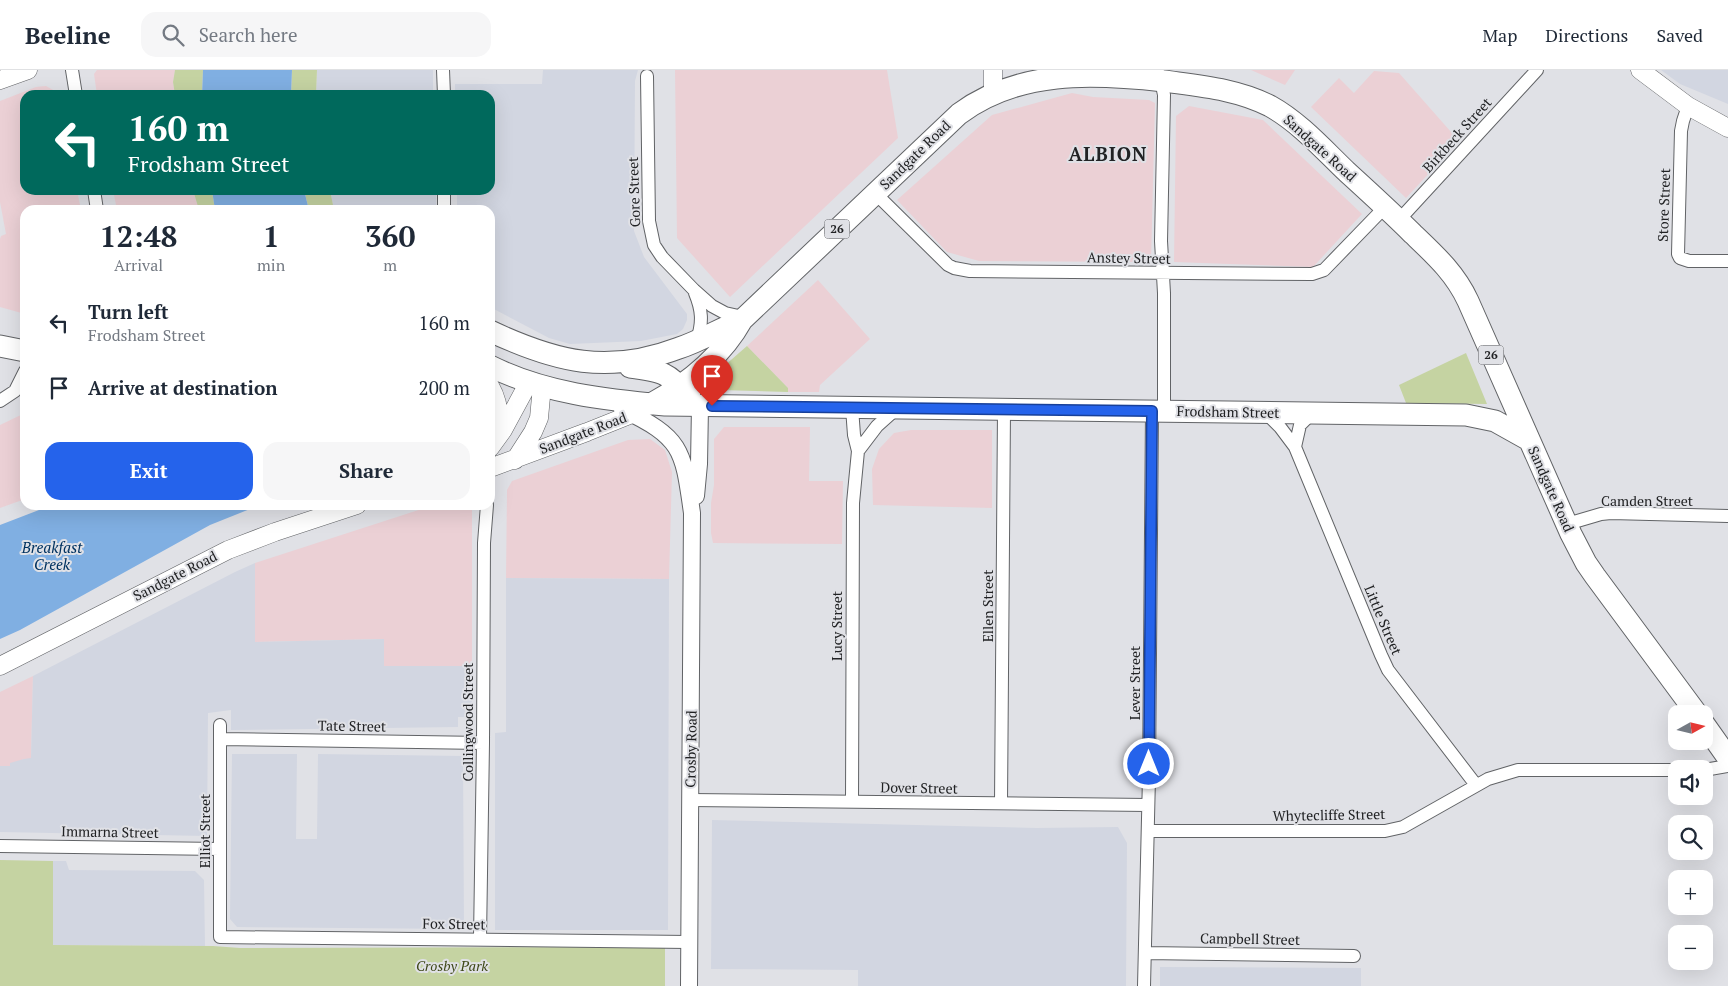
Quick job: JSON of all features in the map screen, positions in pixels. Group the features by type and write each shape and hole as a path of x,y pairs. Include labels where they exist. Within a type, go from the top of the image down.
{"highway":[{"name":"Sandgate Road","path":"495,368 536,384 641,409 680,386 699,371 726,344 743,318 966,108 993,80 1023,80 1064,73 1160,76 1237,93 1270,106 1300,128 1441,261 1458,282 1586,562 1689,705"},
{"name":"Sandgate Road","path":"546,354 602,364 649,358 680,348 743,318"},
{"name":"26","path":"495,333 546,354"},
{"path":"0,346 20,350"},
{"path":"536,384 546,354"},
{"path":"602,364 657,371 671,378 700,406"},
{"path":"699,371 700,406"},
{"name":"Frodsham Street","path":"641,409 700,406 1476,416 1495,421 1529,440"},
{"path":"1714,730 1728,758"}],"main road":[{"path":"0,80 28,70"},
{"path":"1640,70 1688,106 1728,128"},
{"path":"495,441 536,384"},
{"name":"Sandgate Road","path":"515,460 537,423 540,412 536,384"},
{"path":"495,400 499,412 500,424 495,438"},
{"name":"Sandgate Road","path":"495,466 641,409"},
{"name":"Sandgate Road","path":"0,666 228,550 275,532 343,510"}],"street":[{"path":"72,70 75,90"},
{"path":"443,70 444,90"},
{"name":"Birkbeck Street","path":"1392,214 1537,70"},
{"name":"Gore Street","path":"647,76 649,221 651,235 658,252 694,290 721,312 743,318"},
{"name":"Lever Street","path":"1144,986 1163,273 1161,241 1164,95 1160,76"},
{"name":"Store Street","path":"1688,106 1682,121 1681,131 1678,254 1680,258 1687,260 1728,261"},
{"name":"Anstey Street","path":"875,194 936,255 954,268 970,271 1306,275 1318,273 1392,214"},
{"name":"Gore Street","path":"694,290 700,304 702,319 697,340"},
{"path":"0,401 15,391 20,381"},
{"name":"Crosby Road","path":"688,986 692,513 698,479 700,406"},
{"name":"Lucy Street","path":"852,408 854,435 858,451 852,503 852,802"},
{"path":"858,451 877,426 896,408"},
{"name":"Crosby Road","path":"641,409 678,447 684,464 692,513"},
{"name":"Ellen Street","path":"1001,803 1004,410"},
{"name":"Little Street","path":"1265,412 1280,427 1295,447 1388,670 1476,785"},
{"path":"1295,447 1300,425 1312,413"},
{"name":"Collingwood Street","path":"480,939 484,543 487,510"},
{"name":"Camden Street","path":"1567,524 1611,513 1728,516"},
{"name":"Elliot Street","path":"220,725 220,937"},
{"name":"Tate Street","path":"220,739 483,743"},
{"path":"1713,768 1728,766"},
{"name":"Whytecliffe Street","path":"1148,831 1385,831 1402,827 1497,775 1518,770 1668,770"},
{"name":"Dover Street","path":"690,800 1148,805"},
{"name":"Immarna Street","path":"0,846 220,849"},
{"name":"Fox Street","path":"220,937 689,942"},
{"name":"Campbell Street","path":"1145,953 1354,956"}],"shaded area":[{"path":"97,70 175,70 173,82 174,90 96,90 94,74"},
{"path":"317,70 433,70 433,90 316,90"},
{"path":"543,70 638,70 635,81 634,231 644,257 687,314 687,320 683,329 677,334 641,341 570,344 549,338 495,310 495,205 457,205 457,195 495,195 495,90 455,90 455,84 542,84"},
{"path":"675,70 887,70 898,138 730,297 677,238"},
{"path":"1251,70 1295,70 1285,85"},
{"path":"1661,70 1728,70 1728,104 1680,84"},
{"path":"1374,71 1399,73 1459,141 1406,198 1311,107 1339,78 1354,93"},
{"path":"46,86 53,90 28,90"},
{"path":"20,93 20,195 78,195 80,205 20,205 20,313 0,307 0,239 1,236 6,234 0,202 0,101"},
{"path":"1072,93 1093,97 1149,100 1155,103 1151,262 979,261 947,252 897,200 992,115"},
{"path":"1189,106 1263,120 1362,214 1313,267 1174,262 1176,116"},
{"path":"114,195 194,195 198,205 116,205"},
{"path":"331,195 436,195 436,205 333,205"},
{"path":"818,280 870,339 820,385 819,392 788,392 788,388 747,346"},
{"path":"20,415 20,501 0,508 0,425"},
{"path":"724,427 810,427 809,481 843,481 842,544 713,543 711,503 714,485 714,439"},
{"path":"911,430 992,430 992,508 873,505 872,469 879,449 894,433"},
{"path":"650,439 665,450 672,472 669,579 506,578 507,490 512,481 628,440"},
{"path":"419,510 472,510 472,666 384,666 384,639 255,642 255,563"},
{"path":"255,563 255,642 384,639 384,666 472,666 472,717 458,717 458,727 231,730 231,710 208,713 207,836 0,832 0,766 10,766 10,763 31,758 33,676"},
{"path":"506,578 669,579 668,930 495,930 495,733 506,732"},
{"path":"33,676 31,759 24,759 10,766 0,766 0,692"},
{"path":"232,754 297,754 296,839 317,839 318,754 463,756 464,929 237,927 230,919"},
{"path":"712,820 1037,828 1118,827 1127,843 1126,986 858,986 858,970 711,969"},
{"path":"53,861 66,861 69,870 195,871 204,880 205,946 52,945"},
{"path":"1160,967 1361,968 1361,986 1160,986"}],"green space":[{"path":"175,70 203,70 202,90 174,90 173,82"},
{"path":"292,70 317,70 316,90 291,90"},
{"path":"194,195 213,195 214,205 198,205"},
{"path":"305,195 331,195 333,205 308,205"},
{"path":"747,346 788,388 788,392 720,390 716,382 716,373"},
{"path":"1466,353 1487,404 1406,403 1399,385"},
{"name":"Crosby Park","path":"0,860 53,861 53,945 213,946 240,948 665,947 665,986 0,986"}],"water":[{"path":"203,70 292,70 291,90 202,90"},
{"path":"213,195 305,195 308,205 214,205"},
{"name":"Breakfast Creek","path":"39,510 248,510 210,525 20,630 0,639 0,525"}],"district":[{"name":"ALBION","path":"1108,154"}],"route":[{"path":"712,406 1152,411 1149,764"}]}
